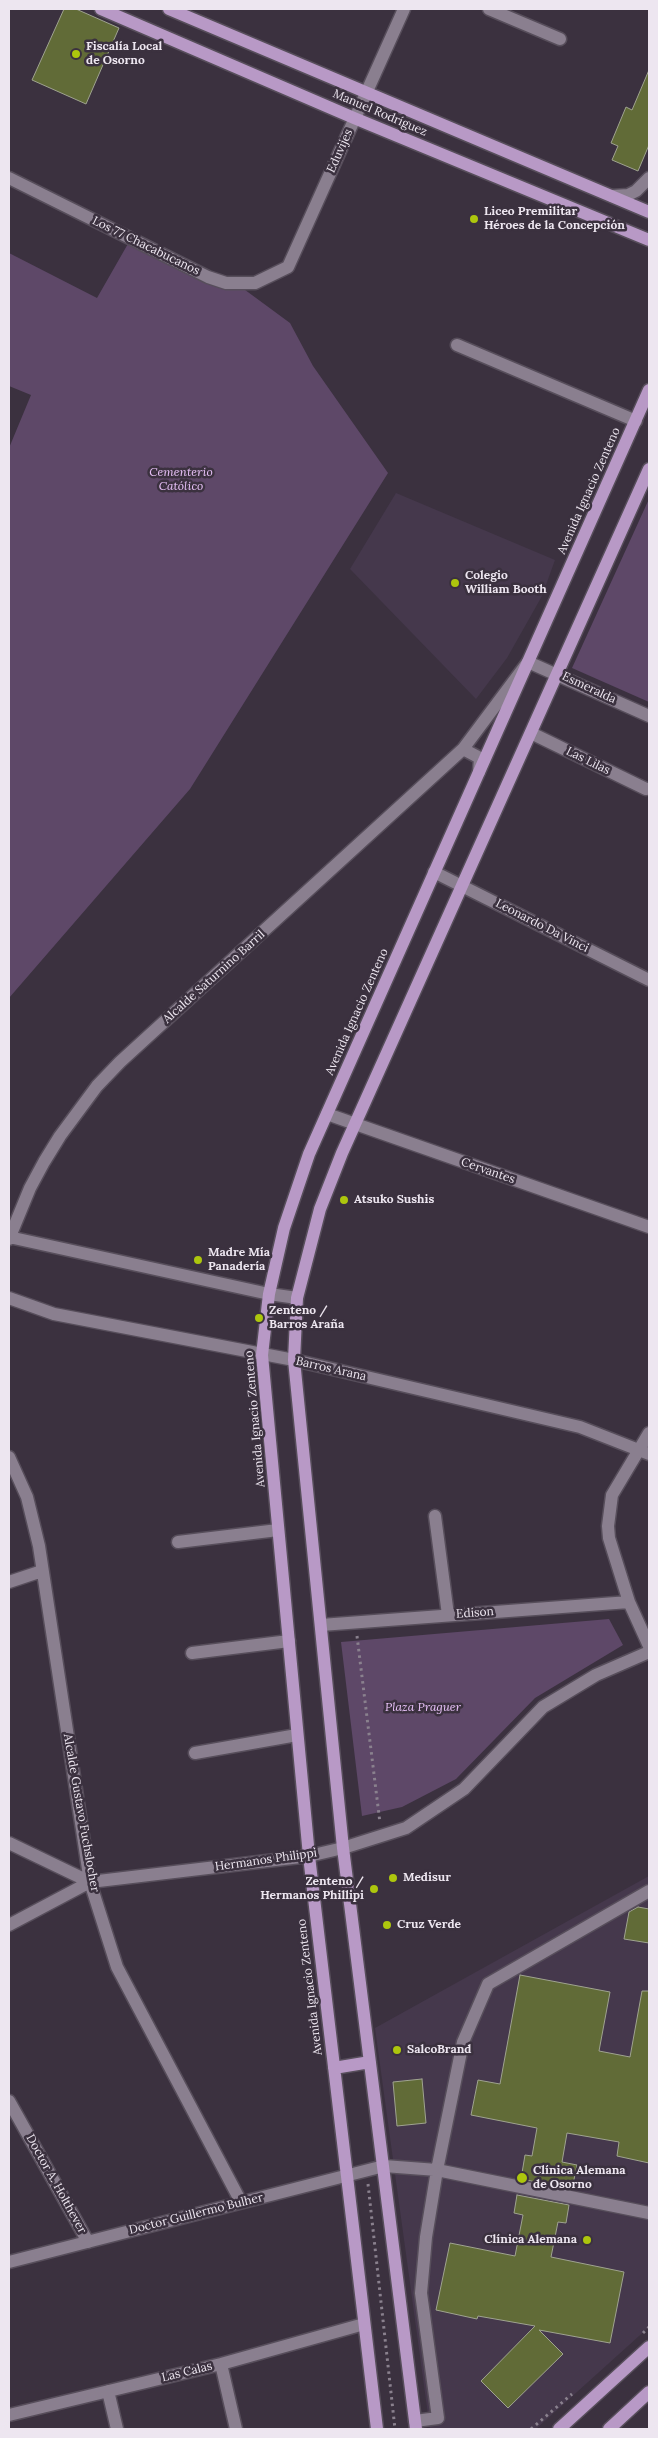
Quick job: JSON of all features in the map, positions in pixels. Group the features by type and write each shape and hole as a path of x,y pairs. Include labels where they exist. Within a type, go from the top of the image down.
{"main road":[{"name":"Manuel Rodríguez","path":"102,9 354,118 649,240"},
{"name":"Manuel Rodríguez","path":"169,9 649,212"},
{"name":"Avenida Ignacio Zenteno","path":"377,2429 309,1856 288,1641 262,1355 269,1294 294,1196 327,1114 649,390"},
{"path":"415,2425 343,1848 294,1360 297,1298 320,1209 355,1125 649,469"},
{"path":"334,2068 370,2062"},
{"path":"559,2429 649,2347"},
{"path":"609,2429 649,2392"}],"street":[{"name":"Eduvijes","path":"288,267 404,9"},
{"path":"489,9 560,39"},
{"name":"Los 77 Chacabucanos","path":"9,178 208,277 226,283 255,283 288,267"},
{"path":"612,196 636,191 649,178"},
{"path":"457,345 636,421"},
{"name":"Esmeralda","path":"528,662 649,716"},
{"name":"Alcalde Saturnino Barril","path":"9,1238 30,1188 44,1162 71,1120 97,1086 120,1062 463,749 528,662"},
{"name":"Las Lilas","path":"531,733 646,789"},
{"path":"463,749 480,758 479,772"},
{"name":"Leonardo Da Vinci","path":"434,872 649,980"},
{"name":"Cervantes","path":"327,1114 649,1227"},
{"path":"9,1238 269,1294 297,1298"},
{"name":"Barros Arana","path":"9,1298 54,1314 294,1360 580,1427 644,1451"},
{"path":"649,1433 644,1451 616,1486 608,1514 609,1538 629,1602 649,1646"},
{"name":"Alcalde Gustavo Fuchslocher","path":"9,1457 27,1497 34,1522 90,1882 117,1967 241,2202"},
{"path":"435,1516 448,1615"},
{"path":"178,1542 278,1530"},
{"path":"9,1582 42,1571"},
{"name":"Edison","path":"321,1625 629,1602"},
{"path":"192,1653 288,1641"},
{"name":"Hermanos Philippi","path":"90,1882 309,1856 343,1848 406,1828 464,1789 543,1707 596,1675 649,1652"},
{"path":"195,1753 297,1735"},
{"path":"9,1843 90,1882"},
{"path":"9,1925 90,1882"},
{"path":"415,2425 438,2418 421,2293 426,2236 437,2170 463,2042 488,1984 649,1891"},
{"name":"Doctor A. Holthever","path":"9,2101 14,2121 88,2242"},
{"name":"Doctor Guillermo Bulher","path":"9,2262 384,2166 437,2170 649,2213"},
{"name":"Las Calas","path":"9,2415 221,2364 364,2324"},
{"path":"221,2364 236,2429"},
{"path":"108,2391 117,2429"}],"path":[{"path":"355,1623 378,1819 382,1836"}],"shaded area":[{"name":"Colegio William Booth","path":"396,493 555,560 542,596 507,658 476,699 350,569"},
{"name":"Clínica Alemana de Osorno","path":"649,1876 649,2327 536,2429 430,2429 375,2028"}],"green space":[{"name":"Cementerio Católico","path":"129,242 237,284 290,323 313,366 388,473 190,789 9,998 9,448 31,395 9,386 9,253 97,298"},
{"path":"649,499 649,702 572,668"},
{"name":"Plaza Praguer","path":"609,1619 623,1645 535,1698 456,1779 402,1807 362,1816 341,1642"}],"building":[{"name":"Fiscalía Local de Osorno","path":"64,9 76,9 119,28 86,104 32,80"},
{"path":"649,70 649,145 638,171 612,160 618,146 611,143 626,107 632,110"},
{"path":"638,1907 649,1909 649,1943 624,1939 629,1912"},
{"path":"520,1975 610,1992 599,2051 630,2057 642,1991 649,1991 649,2163 617,2156 619,2142 567,2133 562,2162 577,2165 572,2189 521,2179 525,2155 532,2156 537,2128 471,2115 478,2080 500,2084"},
{"path":"422,2079 426,2123 397,2126 393,2082"},
{"path":"517,2195 569,2205 566,2223 558,2222 551,2257 624,2272 610,2343 539,2330 563,2354 508,2408 481,2381 535,2326 478,2316 477,2319 436,2310 450,2243 515,2256 523,2215 514,2213"}],"place":[{"name":"Fiscalía Local de Osorno","path":"76,54"},
{"name":"Liceo Premilitar Héroes de la Concepción","path":"474,219"},
{"name":"Colegio William Booth","path":"455,583"},
{"name":"Atsuko Sushis","path":"344,1200"},
{"name":"Madre Mía Panadería","path":"198,1260"},
{"name":"Zenteno / Barros Araña","path":"259,1318"},
{"name":"Medisur","path":"393,1878"},
{"name":"Zenteno / Hermanos Phillipi","path":"374,1889"},
{"name":"Cruz Verde","path":"387,1925"},
{"name":"SalcoBrand","path":"397,2050"},
{"name":"Clínica Alemana de Osorno","path":"522,2178"},
{"name":"Clínica Alemana","path":"587,2240"}]}
